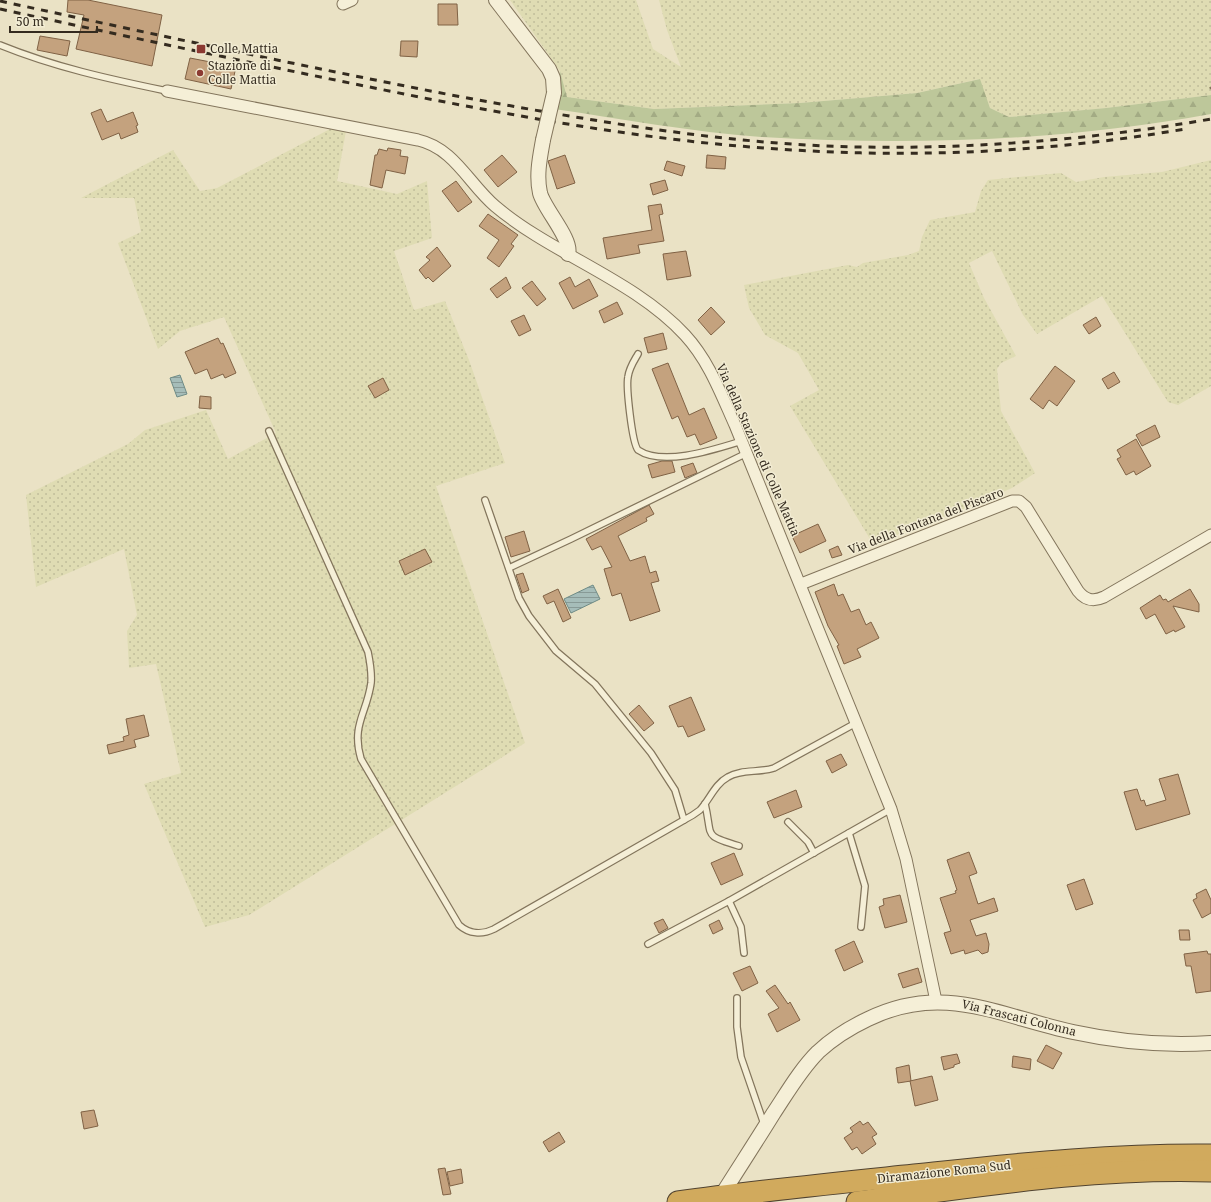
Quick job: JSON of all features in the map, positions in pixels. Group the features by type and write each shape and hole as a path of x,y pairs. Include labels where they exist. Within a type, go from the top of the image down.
{"highway":[{"name":"Diramazione Roma Sud","path":"678,1202 768,1190 1043,1162 1150,1155 1211,1155"},
{"name":"Diramazione Roma Sud","path":"857,1202 1084,1175 1162,1171 1211,1171"}],"street":[{"path":"496,0 548,68 553,78 554,93 538,169 540,192 547,210 564,238 569,251 568,254"},
{"name":"Via della Stazione di Colle Mattia","path":"167,91 431,144 449,156 496,207 536,236 628,290 666,318 686,336 706,364 742,441 891,809 906,859 936,1002"},
{"name":"Via della Fontana del Piscaro","path":"801,584 1012,501 1019,501 1026,507 1078,590 1085,598 1092,600 1104,598 1211,534"},
{"name":"Via Frascati Colonna","path":"723,1192 765,1126 809,1063 839,1034 859,1023 908,1004 936,1002 974,1006 1043,1025 1108,1039 1168,1044 1211,1043"}],"lane":[{"path":"0,44 31,57 74,71 167,91"},
{"path":"638,354 630,368 627,383 633,438 638,450 651,455 683,456 705,452 742,441"},
{"path":"269,431 368,652 371,681 358,732 358,746 363,763 456,922 462,928 481,933 494,929 699,811 717,786 727,777 734,774 761,772 774,768 856,722"},
{"path":"509,568 572,539 747,453"},
{"path":"485,500 522,604 538,630 562,656 595,684 655,757 675,790 684,820"},
{"path":"705,804 709,829 712,836 717,840 739,846"},
{"path":"648,944 729,901 891,809"},
{"path":"788,822 808,842 814,853"},
{"path":"849,833 865,886 862,927"},
{"path":"729,901 741,927 744,953"},
{"path":"736,998 737,1027 741,1057 765,1126"}],"shaded area":[{"path":"510,0 636,0 653,49 681,67 667,30 659,0 1211,0 1211,95 1106,108 1009,117 990,108 979,79 917,93 800,103 654,109 567,97 560,71"},
{"path":"332,128 346,131 337,181 397,194 427,181 432,238 394,251 414,310 445,301 469,360 505,463 436,486 525,743 249,915 205,927 144,784 181,773 156,664 129,668 127,631 137,615 124,549 36,587 26,495 128,444 145,430 206,410 228,459 276,433 224,317 180,331 158,349 118,243 141,232 134,198 81,198 173,150 200,191 217,188"},
{"path":"1211,160 1211,386 1178,405 1168,402 1102,296 1037,334 1023,315 992,251 969,263 984,298 1016,356 1001,363 997,369 1001,411 1035,473 1012,488 954,513 873,544 790,406 819,390 798,353 765,335 749,308 744,285 848,265 857,267 863,263 908,255 919,251 922,237 930,220 975,212 981,191 988,180 1061,173 1076,182 1104,177 1162,172"}],"green space":[{"path":"560,71 567,97 654,109 800,103 917,93 980,79 990,108 1009,117 1106,108 1211,95 1211,114 1099,130 1043,136 987,139 874,141 761,137 683,129 554,109"}],"water":[{"path":"180,375 187,394 177,397 170,378"},
{"path":"593,585 600,599 571,613 564,599"}],"building":[{"path":"68,0 88,0 162,15 152,66 76,49 84,15 67,12"},
{"path":"438,4 457,4 458,25 438,25"},
{"path":"40,36 70,41 67,56 37,50"},
{"path":"401,41 418,41 417,57 400,56"},
{"path":"190,58 236,67 231,89 185,79"},
{"path":"101,109 107,122 133,112 138,125 136,126 138,132 121,139 119,133 102,140 91,113"},
{"path":"388,148 401,150 400,156 408,157 405,174 386,170 382,188 370,185 375,155 377,155 379,149 387,151"},
{"path":"502,155 517,172 498,187 484,170"},
{"path":"565,155 575,183 557,189 548,161"},
{"path":"707,155 726,157 725,169 706,168"},
{"path":"667,161 685,166 682,176 664,170"},
{"path":"665,180 668,190 653,195 650,184"},
{"path":"456,181 472,202 458,212 442,191"},
{"path":"661,204 663,214 659,215 664,241 638,245 640,253 607,259 603,238 652,230 648,206"},
{"path":"488,214 518,235 511,244 514,246 499,267 487,258 499,240 479,226"},
{"path":"437,247 451,266 433,282 428,277 426,279 419,270 430,260 426,257"},
{"path":"686,251 691,276 667,280 663,254"},
{"path":"506,277 511,288 497,298 490,289"},
{"path":"570,277 575,287 589,279 598,296 573,309 559,283"},
{"path":"532,281 546,299 537,306 522,288"},
{"path":"617,302 623,314 604,323 599,311"},
{"path":"711,307 725,322 711,335 698,320"},
{"path":"524,315 531,330 519,336 511,321"},
{"path":"1096,317 1101,326 1089,334 1083,325"},
{"path":"663,333 667,349 648,353 644,338"},
{"path":"218,338 221,344 223,343 236,373 225,378 223,374 211,379 207,369 195,374 185,352"},
{"path":"668,363 689,415 704,408 717,438 700,445 695,434 687,437 678,416 672,419 652,369"},
{"path":"1055,366 1075,381 1057,406 1049,400 1043,409 1030,399"},
{"path":"1114,372 1120,382 1108,389 1102,379"},
{"path":"383,378 389,390 375,398 368,386"},
{"path":"200,396 211,397 211,409 199,408"},
{"path":"1155,425 1160,437 1142,446 1136,435"},
{"path":"1136,439 1151,466 1136,475 1134,471 1126,475 1117,459 1121,457 1117,450"},
{"path":"662,461 672,461 675,472 652,478 648,465"},
{"path":"693,463 697,473 685,478 681,467"},
{"path":"649,505 654,514 646,518 647,521 618,536 630,561 645,556 650,573 656,571 659,581 651,583 660,611 630,621 621,593 612,596 604,569 612,567 601,546 592,550 586,539"},
{"path":"818,524 826,541 800,553 792,536"},
{"path":"524,531 530,551 511,557 505,537"},
{"path":"838,546 842,555 832,558 829,550"},
{"path":"425,549 432,562 405,575 399,561"},
{"path":"523,573 529,590 522,593 516,575"},
{"path":"834,584 838,596 843,594 851,612 859,609 866,625 871,622 879,638 857,649 861,657 844,664 837,646 839,645 828,626 815,592"},
{"path":"558,589 571,618 563,622 554,601 547,604 543,596"},
{"path":"1190,589 1199,604 1199,612 1173,606 1185,627 1175,632 1174,630 1166,634 1155,614 1146,619 1140,608 1160,595 1163,600 1166,599 1168,602"},
{"path":"691,697 705,730 688,737 683,726 678,727 669,706"},
{"path":"639,705 654,723 644,731 629,714"},
{"path":"144,715 149,736 134,740 136,747 109,754 107,745 124,741 123,737 129,735 126,719"},
{"path":"841,754 847,765 832,773 826,761"},
{"path":"1178,774 1190,814 1136,830 1124,792 1137,789 1141,801 1144,800 1146,806 1166,800 1159,779"},
{"path":"796,790 802,807 774,818 767,802"},
{"path":"969,852 977,873 969,876 978,904 994,898 998,911 970,920 976,936 986,933 989,944 988,952 982,954 978,950 965,954 964,950 951,954 944,933 951,931 940,898 956,893 955,891 957,890 947,860"},
{"path":"734,853 743,875 721,885 711,863"},
{"path":"1084,879 1093,904 1076,910 1067,885"},
{"path":"1206,889 1211,900 1211,913 1202,918 1193,900 1197,898 1196,894"},
{"path":"900,895 907,922 885,928 879,907 884,905 883,899"},
{"path":"663,919 668,928 659,933 654,923"},
{"path":"719,920 723,929 713,934 709,925"},
{"path":"1179,930 1189,930 1190,940 1180,940"},
{"path":"854,941 863,962 844,971 835,950"},
{"path":"1207,951 1208,954 1211,954 1211,991 1196,993 1191,966 1186,966 1184,954"},
{"path":"750,966 758,983 742,991 733,973"},
{"path":"918,968 922,982 903,988 898,974"},
{"path":"775,985 788,1004 790,1002 800,1020 777,1032 768,1014 779,1008 766,991"},
{"path":"1046,1045 1062,1053 1053,1069 1037,1061"},
{"path":"957,1054 960,1063 954,1065 954,1067 944,1070 941,1057"},
{"path":"1013,1056 1031,1059 1030,1070 1012,1067"},
{"path":"909,1065 911,1081 898,1083 896,1068"},
{"path":"932,1076 938,1100 915,1106 910,1081"},
{"path":"94,1110 98,1126 84,1129 81,1112"},
{"path":"860,1121 863,1125 868,1122 877,1134 872,1137 876,1144 862,1154 857,1147 852,1150 844,1138 853,1132 850,1128"},
{"path":"559,1132 565,1142 549,1152 543,1142"},
{"path":"445,1168 451,1194 443,1195 438,1169"},
{"path":"461,1169 463,1183 450,1186 447,1172"}],"railway":[{"path":"0,1 446,94 587,119 729,139 825,146 873,147 922,147 1019,143 1067,139 1163,127 1211,119"},
{"path":"0,9 262,65 462,105 591,128 678,140 818,151 870,153 975,152 1080,144 1185,129"}],"place":[{"name":"Colle Mattia","path":"201,49"},
{"name":"Stazione di Colle Mattia","path":"200,73"}]}
